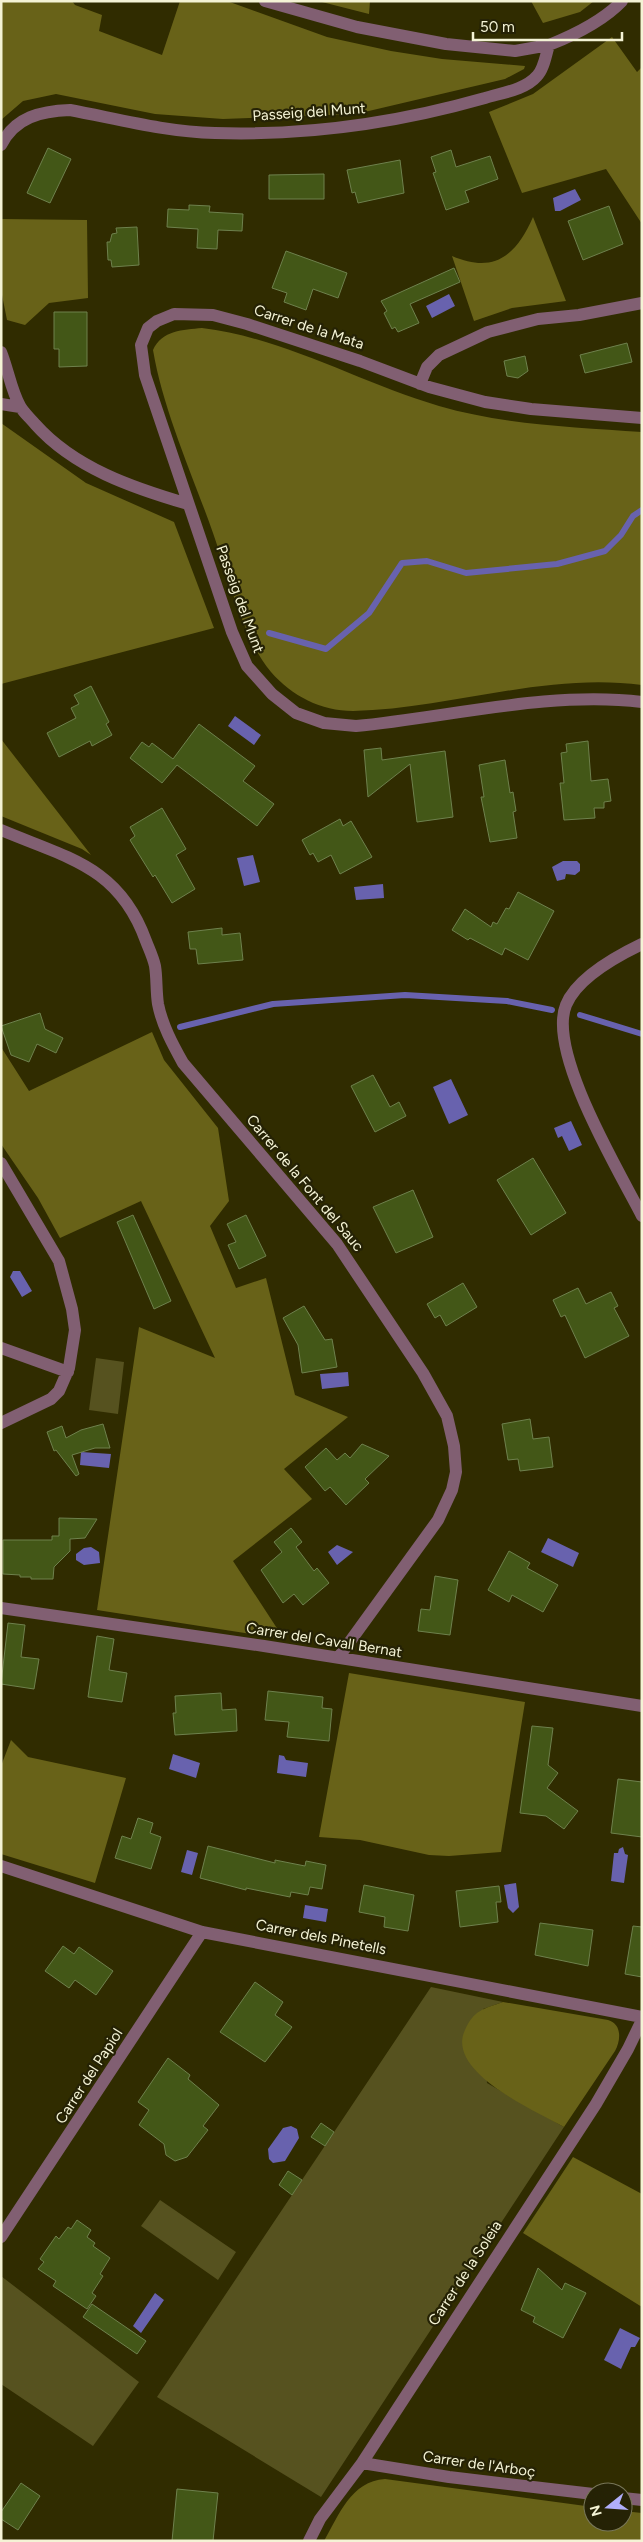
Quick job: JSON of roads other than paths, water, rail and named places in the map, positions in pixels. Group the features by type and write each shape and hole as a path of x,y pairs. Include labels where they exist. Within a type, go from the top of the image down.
{"street":[{"path":"265,1 357,27 446,44 515,51 549,45 585,28 622,1"},
{"name":"Passeig del Munt","path":"1,145 16,124 30,116 52,111 70,110 174,130 216,133 344,128 385,122 516,89 537,76 549,45"},
{"path":"420,384 427,367 439,355 488,332 538,319 579,315 642,303"},
{"name":"Carrer de la Mata","path":"188,504 145,375 140,345 148,328 157,321 174,314 213,316 247,324 360,361 420,384 485,402 531,409 642,418"},
{"path":"1,352 20,407 41,431 64,450 113,479 188,504"},
{"path":"1,404 20,407"},
{"name":"Passeig del Munt","path":"188,504 232,632 247,666 272,694 296,713 324,724 356,726 551,700 613,699 642,702"},
{"name":"Carrer de la Font del Sauc","path":"1,830 77,861 99,874 121,894 138,918 154,966 158,1004 169,1039 183,1063 337,1244 423,1373 447,1416 454,1446 456,1472 452,1490 438,1520 338,1658"},
{"path":"642,944 601,967 580,986 566,1004 562,1026 566,1052 575,1078 642,1216"},
{"path":"1,1164 59,1262 72,1309 75,1330 68,1372 59,1391 51,1399 1,1423"},
{"path":"1,1348 68,1372"},
{"name":"Carrer del Cavall Bernat","path":"1,1608 338,1658 642,1706"},
{"name":"Carrer dels Pinetells","path":"1,1866 202,1932 642,2019"},
{"name":"Carrer del Papiol","path":"1,2237 202,1932"},
{"name":"Carrer de la Soleia","path":"309,2541 320,2519 362,2463 596,2104 628,2049 642,2019"},
{"name":"Carrer de l'Arboç","path":"362,2463 449,2477 583,2493"}],"waterway":[{"path":"269,633 326,649 369,613 402,563 427,561 466,573 557,564 605,551 621,535 633,516 642,510"},
{"path":"180,1027 273,1004 405,995 507,1001 552,1010"},
{"path":"580,1015 642,1034"}]}
